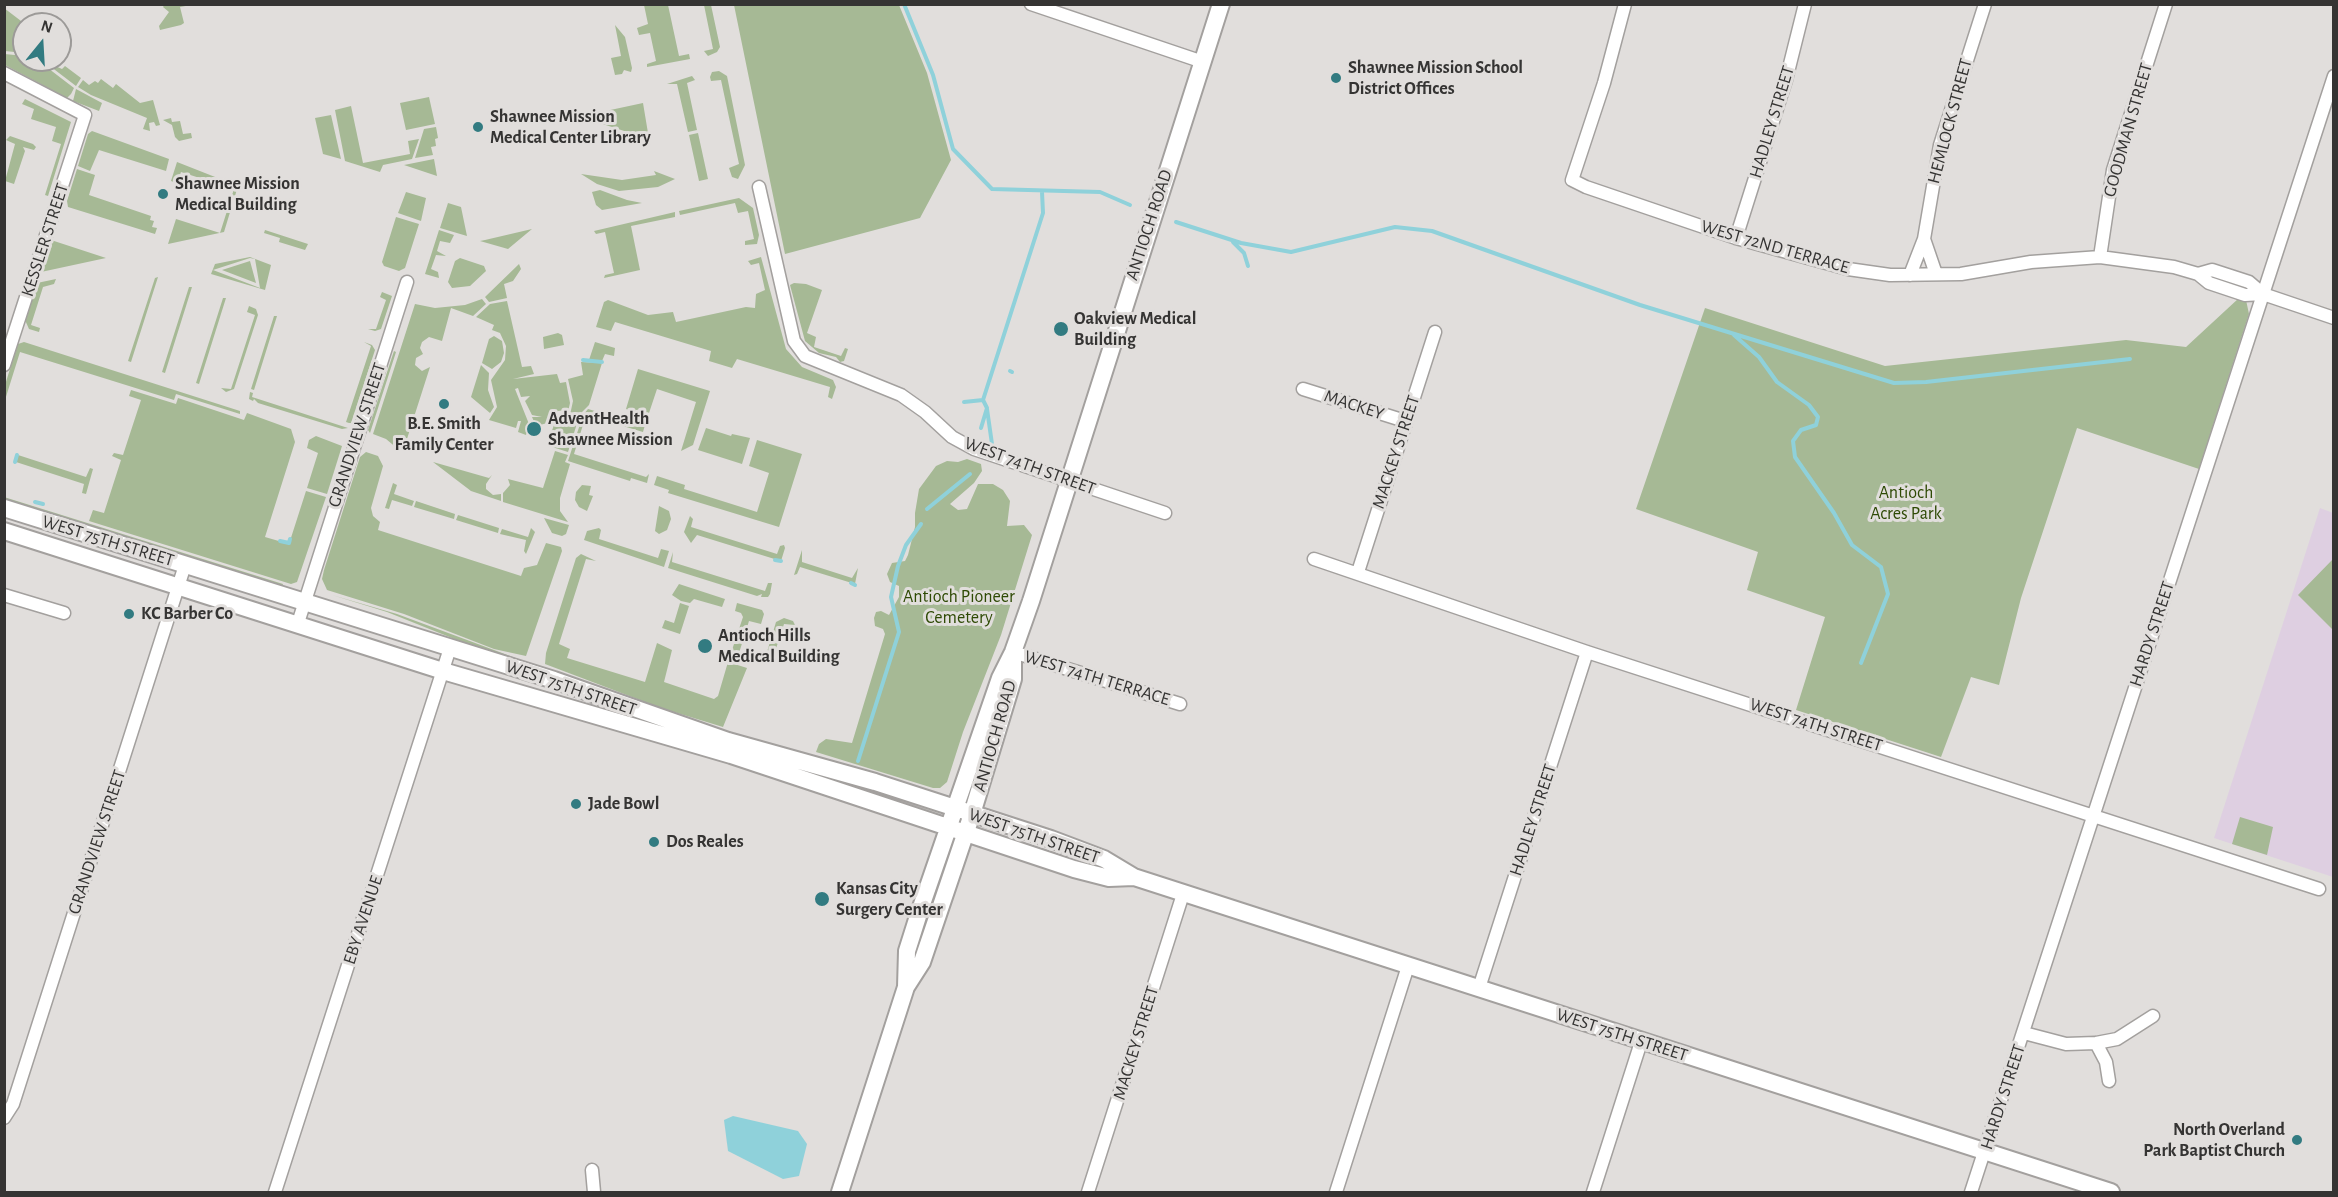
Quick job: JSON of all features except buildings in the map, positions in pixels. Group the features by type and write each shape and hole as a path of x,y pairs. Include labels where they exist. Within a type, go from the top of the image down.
{"main road":[{"name":"ANTIOCH ROAD","path":"906,987 907,951 1000,678 1013,652 1221,4"},
{"name":"WEST 75TH STREET","path":"4,508 554,680 670,722 972,813 1104,859 1134,877 1183,894 2111,1192"},
{"name":"WEST 75TH STREET","path":"4,531 180,585 443,671 731,755 966,834 1100,876 1134,877"},
{"name":"ANTIOCH ROAD","path":"840,1192 906,987 922,962 966,834 1013,679 1013,652"}],"street":[{"path":"1031,4 1203,62"},
{"name":"WEST 72ND TERRACE","path":"1626,4 1604,82 1572,180 1736,238 1848,269 1910,275 1960,274 2031,262 2100,257 2174,267 2198,274 2210,283 2245,295 2264,294 2334,318"},
{"name":"HADLEY STREET","path":"1736,238 1786,80 1805,4"},
{"name":"HEMLOCK STREET","path":"1910,275 1924,239 1940,145 1984,4"},
{"name":"GOODMAN STREET","path":"2100,257 2113,170 2166,4"},
{"name":"KESSLER STREET","path":"4,73 86,115 4,365"},
{"name":"HARDY STREET","path":"1971,1192 2334,76"},
{"name":"WEST 74TH STREET","path":"759,187 794,341 805,356 901,394 952,437 968,446 1165,513"},
{"name":"HEMLOCK STREET","path":"1924,239 1936,274"},
{"name":"GRANDVIEW STREET","path":"298,623 407,282"},
{"name":"MACKEY STREET","path":"1358,572 1435,332"},
{"name":"MACKEY","path":"1303,389 1405,421"},
{"name":"WEST 74TH STREET","path":"1314,558 1587,652 2319,889"},
{"name":"GRANDVIEW STREET","path":"4,1118 13,1104 185,565"},
{"path":"4,595 64,613"},
{"name":"EBY AVENUE","path":"275,1192 450,648"},
{"name":"WEST 74TH TERRACE","path":"1013,652 1180,704"},
{"name":"HADLEY STREET","path":"1479,988 1587,652"},
{"name":"MACKEY STREET","path":"1088,1192 1183,894"},
{"path":"1336,1192 1408,966"},
{"path":"2024,1033 2054,1042 2096,1043 2118,1039 2153,1016"},
{"path":"1593,1192 1641,1042"},
{"path":"2096,1043 2106,1062 2109,1081"},
{"path":"592,1170 594,1192"}],"shaded area":[{"path":"2320,508 2333,513 2333,877 2214,838"}],"green space":[{"path":"165,4 191,5 180,7 184,23 160,30 159,26 169,12 163,7"},
{"path":"644,5 668,5 679,56 689,54 690,59 647,67 647,64 656,61 650,33 639,35 637,28 648,24"},
{"path":"704,5 711,5 720,47 717,52 708,56 704,51 713,49"},
{"path":"734,5 899,5 927,73 951,160 920,218 785,254"},
{"path":"4,8 12,14 12,52 5,51"},
{"path":"615,25 625,37 632,68 631,72 624,70 622,74 615,75 611,58 621,56"},
{"path":"5,54 12,55 12,69 5,65"},
{"path":"72,71 81,78 76,86 58,72"},
{"path":"719,71 727,76 745,165 738,179 732,177 729,168 739,164 721,80 711,81 710,77 712,72"},
{"path":"18,72 53,72 74,88 67,98"},
{"path":"692,76 695,80 687,83 697,130 688,132 677,84 667,84"},
{"path":"101,79 113,88 116,84 140,103 153,100 160,125 156,126 154,122 149,123 150,131 143,129 147,118 91,95 78,87 83,80 89,85 95,81 98,83"},
{"path":"76,89 102,103 99,111 73,101"},
{"path":"429,97 435,124 406,130 400,103"},
{"path":"25,99 71,122 48,196 45,195 61,144 52,141 56,127 31,119 34,109 22,104"},
{"path":"643,103 649,139 584,118 601,112"},
{"path":"351,106 363,163 410,154 408,141 419,139 412,159 383,165 380,172 345,161 335,110"},
{"path":"331,115 341,159 323,154 315,118"},
{"path":"171,118 172,122 180,121 183,134 191,133 192,138 179,141 175,137 172,125 163,120"},
{"path":"436,127 438,138 435,139 436,146 431,147 433,155 415,158 424,129"},
{"path":"92,131 169,159 166,171 99,150 90,171 78,166 88,134"},
{"path":"698,133 708,179 699,181 689,135"},
{"path":"10,136 36,147 34,150 23,147 25,151 14,184 5,181 15,144 6,140"},
{"path":"434,159 437,176 404,165"},
{"path":"177,162 238,186 224,232 220,233 234,189 181,172 177,183 171,181"},
{"path":"77,169 95,175 89,195 151,216 150,220 154,221 152,227 157,228 155,234 68,207 67,201"},
{"path":"654,171 675,179 658,187 619,191 597,184 581,174 622,180 656,175"},
{"path":"600,190 642,203 602,210 596,205 592,192"},
{"path":"406,192 426,198 421,221 398,213"},
{"path":"739,198 753,208 759,235 757,244 745,245 745,241 754,239 748,211 738,213 735,203 680,215 679,211"},
{"path":"448,203 461,207 467,236 440,228"},
{"path":"675,212 675,217 631,226 640,270 604,278 605,275 614,273 605,232 596,234 594,231"},
{"path":"396,217 419,224 405,268 399,271 384,266 382,262"},
{"path":"176,219 220,233 168,244"},
{"path":"532,229 508,249 480,241 485,240"},
{"path":"265,230 308,244 305,250 279,242 280,238 264,233"},
{"path":"439,230 454,235 450,243 440,241 437,251 446,256 436,255 431,269 438,272 439,278 425,274"},
{"path":"51,240 106,258 41,272"},
{"path":"250,257 271,265 265,290 211,274 215,264","holes":["250,258 255,259 260,288 213,270"]},
{"path":"761,257 786,349 802,367 833,380 836,387 832,399 828,397 830,387 737,359 732,368 709,361 711,351 615,322 611,331 596,327 604,302 608,300 648,315 673,312 676,322 746,307 755,308 756,294 765,290 759,263 751,265 748,261"},
{"path":"460,258 484,266 486,271 470,286 452,288 448,282 455,261"},
{"path":"250,261 256,283 222,270"},
{"path":"519,264 521,269 513,281 504,284 507,298 489,302 485,297"},
{"path":"158,277 131,362 128,361 155,278"},
{"path":"56,279 54,284 43,287 31,325 40,328 39,332 29,329 25,320 37,283"},
{"path":"806,284 822,290 807,333 816,337 814,347 841,356 845,348 848,349 844,361 840,362 836,357 819,353 805,341 790,285"},
{"path":"189,287 192,287 165,373 162,372"},
{"path":"382,292 392,296 381,329 375,331 368,329 376,329 386,300 380,297"},
{"path":"223,298 226,298 199,384 196,383"},
{"name":"Antioch Acres Park","path":"2239,298 2246,300 2249,314 2199,469 2077,428 2021,598 1999,685 1971,677 1941,757 1796,710 1825,617 1747,590 1758,552 1636,509 1705,308 1885,366 2126,340 2186,347"},
{"path":"482,299 486,304 473,316 451,308 442,341 429,337 422,342 420,348 423,354 416,358 415,365 422,371 430,367 406,442 401,440 398,449 386,439 373,434 415,304 435,308 465,305"},
{"path":"507,301 522,367 531,366 534,374 513,379 557,374 560,383 566,382 570,403 567,416 565,410 558,411 555,422 552,412 551,422 536,426 532,417 542,417 532,415 525,401 530,396 521,397 518,388 515,389 529,424 526,435 518,432 521,421 518,421 516,428 489,420 497,407 491,380 505,360 506,346 500,333 492,330 494,325 476,317 490,304"},
{"path":"249,306 256,309 258,315 234,389 226,392 221,388 231,389 255,315 247,312"},
{"path":"274,316 277,316 254,390 251,389"},
{"path":"558,333 562,335 564,345 544,349 543,337"},
{"path":"494,336 502,341 504,353 501,362 492,369 482,363 489,339"},
{"path":"24,342 240,411 240,414 176,394 174,400 20,352 5,400 5,385 15,353 18,344"},
{"path":"364,342 372,345 375,350 351,423 349,423 346,422 371,346"},
{"path":"595,342 615,348 614,356 605,354 602,361 589,360"},
{"path":"394,351 396,352 370,433 368,430"},
{"path":"581,362 602,363 589,405 580,414 568,452 549,446 550,436 554,425 563,424 570,415 573,401 568,379 583,375"},
{"path":"481,365 489,373 488,390 494,407 490,413 471,397"},
{"path":"638,369 710,391 693,445 681,451 696,402 657,389 648,416 626,409"},
{"path":"131,390 176,404 178,398 244,420 247,413 291,429 295,442 265,537 289,544 306,491 326,497 297,582 291,584 89,521 93,510 104,513 121,460 112,456 114,453 123,455 141,400 129,396"},
{"path":"250,392 253,393 252,397 348,428 342,429 258,403 254,399 253,401 249,399"},
{"path":"588,409 629,421 631,413 647,418 643,432 586,415 574,454 646,477 649,474 647,483 631,478 630,481 568,461 583,415"},
{"path":"706,428 731,436 732,434 750,438 742,464 698,450"},
{"path":"316,436 342,446 327,494 307,488 318,453 307,448 309,440"},
{"path":"757,440 802,454 779,527 668,493 669,490 654,485 657,476 685,485 684,489 757,512 769,473 749,466"},
{"path":"555,451 568,455 565,462 570,464 560,498 560,511 568,522 503,502 503,493 510,485 508,479 543,488"},
{"path":"366,452 378,456 383,466 371,508 373,516 380,522 378,530 521,576 524,568 537,565 546,543 561,547 562,551 526,656 494,649 404,614 327,590 322,579 324,570 360,457"},
{"path":"18,455 86,477 90,468 93,469 86,494 82,493 84,484 16,462"},
{"name":"Antioch Pioneer Cemetery","path":"967,459 981,464 982,471 974,483 950,504 958,510 967,509 978,484 993,484 1003,490 1010,501 1007,526 1024,525 1032,535 1001,635 963,732 947,782 940,788 933,788 816,752 819,744 826,739 852,743 885,634 883,629 875,626 874,618 876,612 881,611 889,615 899,597 899,586 890,582 887,574 892,563 905,561 908,555 915,527 919,489 936,466 947,461 958,462"},
{"path":"433,462 489,478 492,475 486,484 486,489 493,495 501,494 501,501 471,491"},
{"path":"393,483 397,485 394,494 414,501 412,506 392,500 389,509 385,508"},
{"path":"582,485 591,486 589,495 593,496 587,511 579,507 575,500 576,492"},
{"path":"4,497 283,584 282,587"},
{"path":"416,501 455,514 454,519 414,507"},
{"path":"659,506 669,511 671,519 667,530 659,534 655,531"},
{"path":"458,515 499,528 498,533 456,520"},
{"path":"690,516 693,519 691,527 777,554 780,546 784,545 781,561 697,535 691,543 684,532"},
{"path":"544,518 569,525 566,534 562,536 552,533"},
{"path":"531,528 535,532 526,554 524,551 526,540 500,534 502,529 528,537"},
{"path":"599,528 601,530 599,539 658,558 661,549 669,551 664,567 584,540 587,531"},
{"path":"802,550 802,562 852,578 858,568 855,584 800,567 794,575"},
{"path":"673,552 672,562 765,591 768,583 772,583 770,594 768,597 761,597 762,594 757,596 668,568"},
{"path":"581,554 596,561 586,559 559,644 570,649 567,658 645,682 657,643 672,650 664,682 714,699 718,696 728,662 747,668 723,727 661,708 545,664 546,653 576,558"},
{"path":"2333,559 2333,630 2298,595"},
{"path":"679,584 725,599 722,607 694,599 690,603 681,601 672,595"},
{"path":"332,595 397,614 521,660 482,650 387,612"},
{"path":"680,603 689,606 680,634 662,628 665,620 674,623"},
{"path":"737,603 762,610 764,614 761,624 749,621 739,653 732,650 743,617 741,613 735,611"},
{"path":"784,618 793,621 795,625 784,624 771,664 764,662 776,622"},
{"path":"2240,817 2273,827 2267,855 2232,844"}],"water":[{"path":"733,1116 798,1131 807,1144 799,1176 783,1179 728,1151 724,1120"}],"waterway":[{"path":"904,4 933,75 953,149 992,189 1100,192 1130,205"},
{"path":"981,428 987,408 983,400 1043,213 1042,192"},
{"path":"1176,222 1241,243 1291,252 1395,227 1432,231 1640,305 1894,383 1926,382 2130,359"},
{"path":"1233,242 1244,253 1248,266"},
{"path":"1734,335 1759,357 1777,382 1809,405 1818,417 1816,425 1801,430 1793,441 1795,457 1834,513 1852,545 1881,567 1888,594 1861,663"},
{"path":"583,360 602,362"},
{"path":"964,402 983,400"},
{"path":"987,409 992,444"},
{"path":"15,462 17,455"},
{"path":"927,509 970,474"},
{"path":"35,502 43,504"},
{"path":"858,761 899,632 891,597 898,566 906,545 921,524"},
{"path":"280,541 289,543 290,539"},
{"path":"775,560 781,561"},
{"path":"851,583 855,585"}],"place":[{"name":"Shawnee Mission School District Offices","path":"1336,78"},
{"name":"Shawnee Mission Medical Center Library","path":"478,127"},
{"name":"Shawnee Mission Medical Building","path":"163,194"},
{"name":"Oakview Medical Building","path":"1061,329"},
{"name":"B.E. Smith Family Center","path":"444,404"},
{"name":"AdventHealth Shawnee Mission","path":"534,429"},
{"name":"KC Barber Co","path":"129,614"},
{"name":"Antioch Hills Medical Building","path":"705,646"},
{"name":"Jade Bowl","path":"576,804"},
{"name":"Dos Reales","path":"654,842"},
{"name":"Kansas City Surgery Center","path":"822,899"},
{"name":"North Overland Park Baptist Church","path":"2297,1140"}]}
